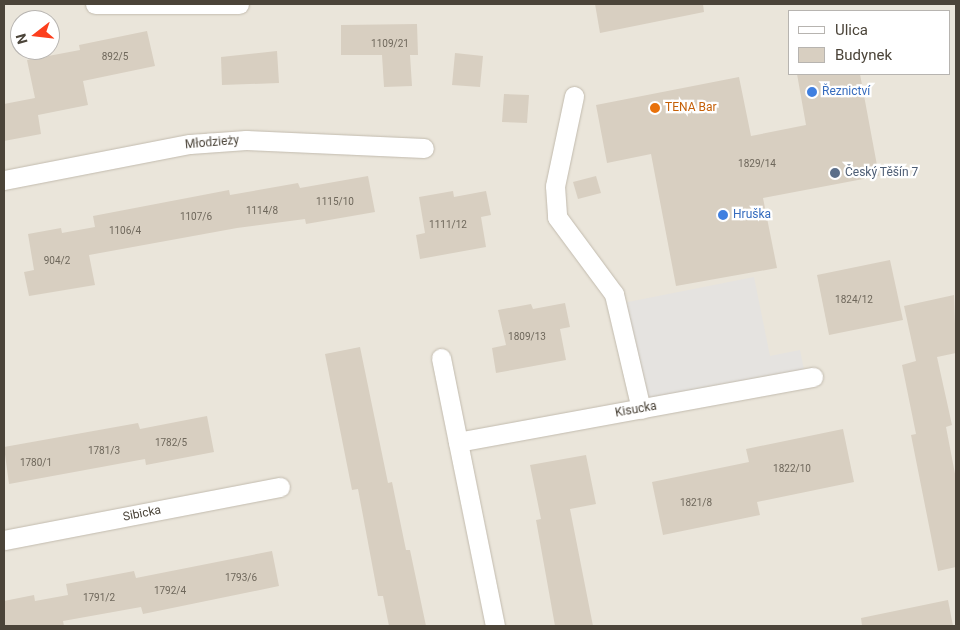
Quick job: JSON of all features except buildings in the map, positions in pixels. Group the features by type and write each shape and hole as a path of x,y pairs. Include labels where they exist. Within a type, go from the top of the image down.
{"street":[{"path":"95,4 240,4"},
{"path":"574,96 555,186 558,217 614,294 641,409"},
{"name":"Młodzieży","path":"4,180 190,144 246,140 424,148"},
{"path":"441,358 495,626"},
{"name":"Kisucka","path":"458,442 813,377"},
{"name":"Sibicka","path":"4,540 280,488"}],"shaded area":[{"path":"4,4 956,4 956,626 4,626"},
{"path":"754,277 770,356 800,350 805,375 646,403 623,303"}],"place":[{"name":"Řeznictví","path":"812,92"},
{"name":"TENA Bar","path":"655,108"},
{"name":"Český Těšín 7","path":"835,173"},
{"name":"Hruška","path":"723,215"}]}
